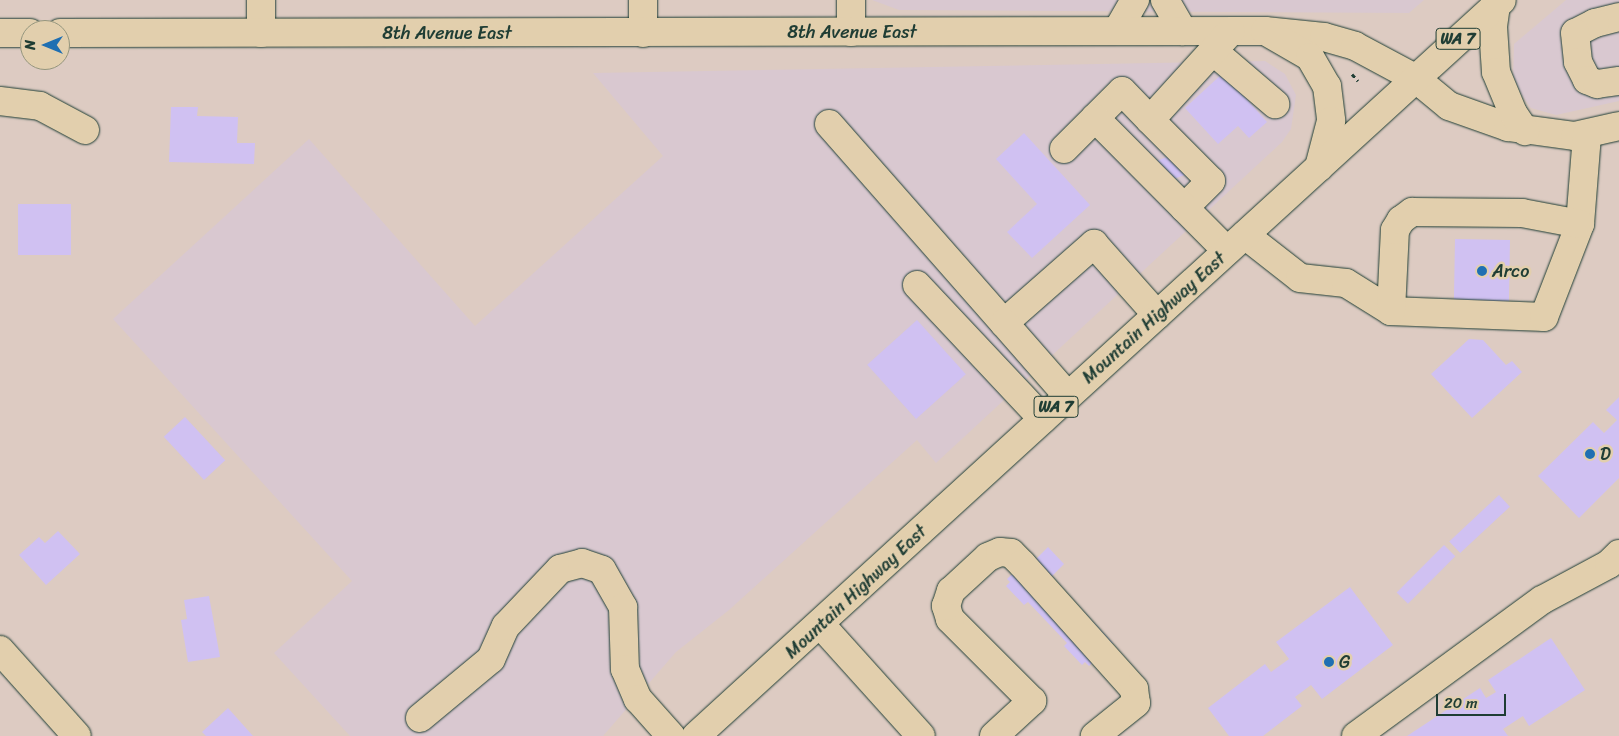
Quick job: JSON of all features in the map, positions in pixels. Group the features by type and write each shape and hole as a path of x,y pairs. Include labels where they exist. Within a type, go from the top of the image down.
{"street":[{"path":"261,0 261,33"},
{"path":"643,0 643,33"},
{"path":"851,0 852,32"},
{"path":"1117,31 1135,0"},
{"path":"1165,0 1183,31"},
{"path":"1499,2 1493,50 1496,72 1506,99 1525,131"},
{"name":"Mountain Highway East","path":"696,736 821,625 1042,419 1499,2"},
{"path":"1619,17 1595,22 1575,33 1578,62 1587,80 1597,84 1619,81"},
{"path":"1266,30 1310,57 1327,86 1331,121 1318,168"},
{"name":"8th Avenue East","path":"70,33 1266,30 1324,37 1355,46 1415,78 1449,106 1525,131 1587,135 1619,126"},
{"path":"1150,120 1231,31"},
{"path":"0,33 20,33"},
{"path":"1213,51 1275,104"},
{"path":"1064,149 1122,91 1211,182 1184,208"},
{"path":"0,101 40,106 85,130"},
{"path":"1095,118 1184,208 1236,243 1300,278 1346,283 1391,311 1544,317 1580,224 1587,135"},
{"path":"829,124 1068,396"},
{"path":"1391,311 1395,230 1401,220 1412,212 1522,213 1580,224"},
{"path":"1004,324 1094,244 1156,316"},
{"path":"917,285 1042,419"},
{"path":"994,736 1032,702 950,618 946,606 951,591 988,557 1000,552 1011,553 1022,564 1134,689 1136,703 1095,736"},
{"path":"1356,736 1542,600 1609,564 1619,554"},
{"path":"420,718 491,660 506,626 560,569 582,563 602,570 623,606 625,669 638,699 671,736"},
{"path":"821,625 921,736"},
{"path":"0,650 77,736"}],"shaded area":[{"path":"872,0 1424,0 1409,13 899,10"},
{"path":"1566,0 1619,0 1619,101 1556,115 1531,108 1513,82 1514,44"},
{"path":"1265,61 1285,74 1296,95 1291,129 1282,142 936,463 917,440 729,610 676,652 603,736 350,736 274,653 352,581 113,319 309,139 475,326 663,156 593,73"}],"building":[{"path":"1223,73 1267,122 1249,138 1238,126 1218,144 1185,108"},
{"path":"171,107 198,107 197,116 238,117 237,143 255,143 254,164 169,162"},
{"path":"1024,133 1090,205 1032,258 1007,232 1037,204 996,159"},
{"path":"1178,153 1186,175 1160,184 1153,162"},
{"path":"18,204 71,204 71,255 18,255"},
{"name":"Arco","path":"1455,239 1510,240 1509,303 1454,302"},
{"path":"917,320 966,374 916,419 867,365"},
{"path":"1469,339 1483,340 1506,365 1512,361 1522,372 1472,418 1431,374"},
{"name":"D","path":"1619,397 1619,478 1579,518 1538,476 1593,422 1604,433 1617,420 1606,410"},
{"path":"185,417 225,460 204,480 164,437"},
{"path":"1499,495 1510,507 1460,553 1449,541"},
{"path":"58,531 80,554 46,585 19,555 39,537 45,543"},
{"path":"1444,545 1455,556 1408,604 1397,592"},
{"path":"1048,547 1064,564 1051,577 1113,643 1089,666 1085,662 1082,665 1064,646 1067,643 1028,602 1024,605 1006,586 1010,582 1007,579 1031,556 1035,560"},
{"name":"G","path":"1350,587 1393,645 1322,699 1311,685 1295,697 1302,706 1263,736 1229,736 1208,708 1265,664 1271,672 1289,659 1276,642"},
{"path":"209,596 220,657 188,662 181,620 187,619 184,600"},
{"path":"1551,638 1585,690 1529,726 1523,716 1503,729 1508,736 1407,736 1480,688 1486,698 1496,692 1488,680"},
{"path":"228,708 253,736 206,736 202,732"}],"place":[{"name":"Arco","path":"1482,271"},
{"name":"D","path":"1590,454"},
{"name":"G","path":"1329,662"}]}
